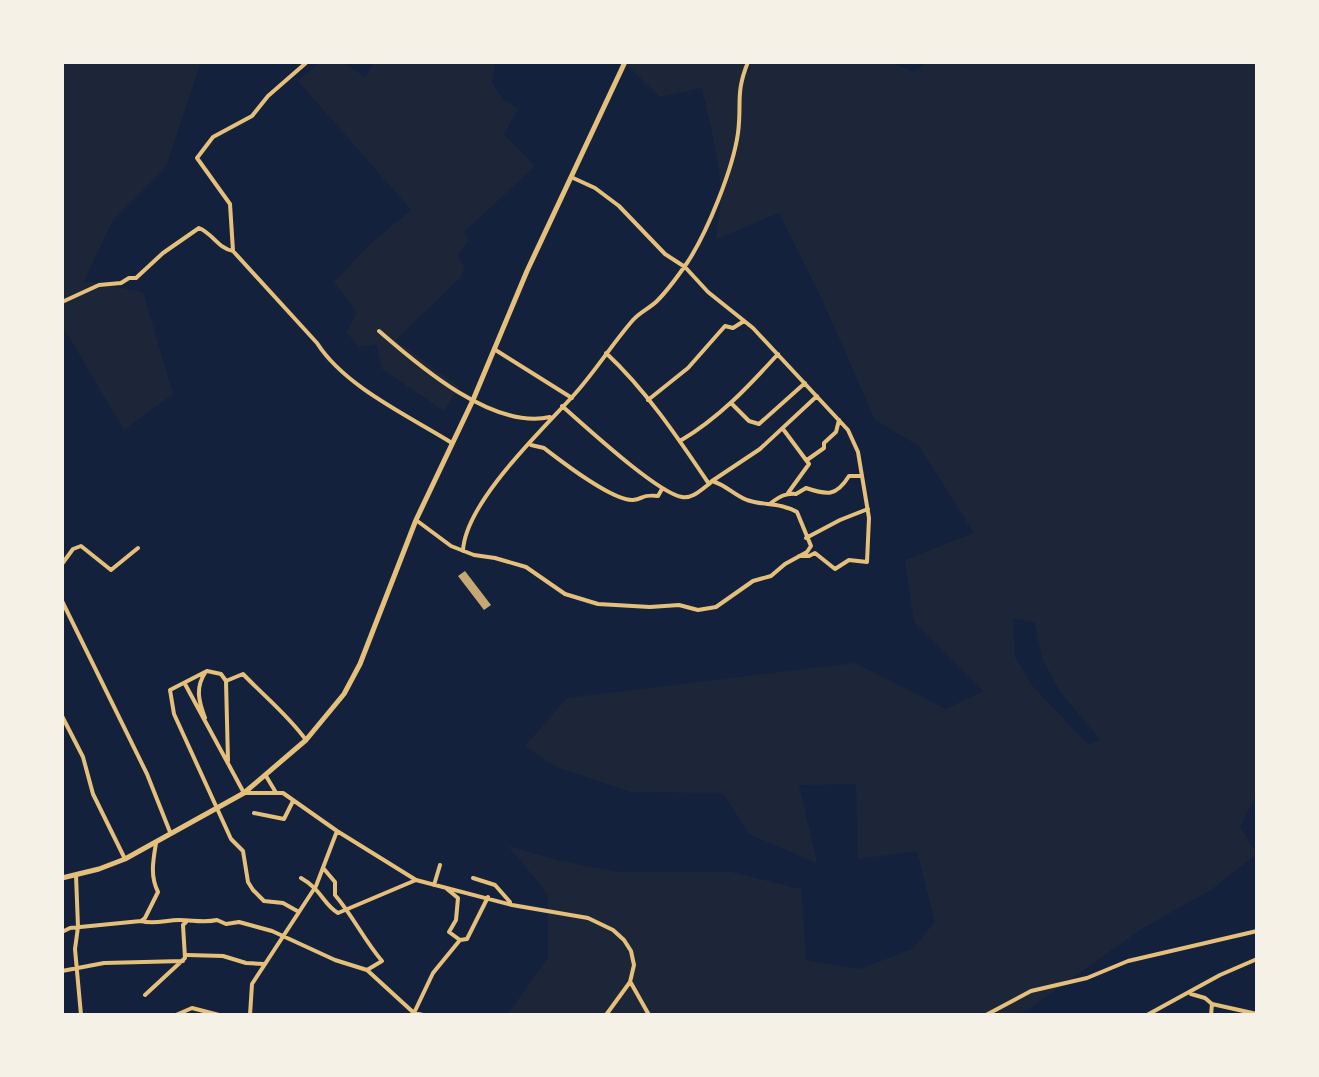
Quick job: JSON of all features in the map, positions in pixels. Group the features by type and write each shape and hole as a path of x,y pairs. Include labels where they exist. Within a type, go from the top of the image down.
{"street":[{"path":"307,62 266,98 252,116 216,135 197,155 230,204 233,251 333,364 452,443"},
{"path":"62,878 125,859 244,793 306,740 344,694 360,664 416,520 473,400 570,176 625,62"},
{"path":"463,551 463,540 469,527 513,458 531,445 637,316 656,302 698,246 734,150 738,132 739,89 748,62"},
{"path":"570,176 595,188 619,206 665,254 685,267 708,292 744,321 805,383 854,440 868,509 867,562 849,560 835,569 815,553 797,557"},
{"path":"62,302 99,285 136,278 163,253 199,228 226,250 233,251"},
{"path":"648,400 695,361 725,326 733,328 744,321"},
{"path":"379,331 407,355 473,400 517,417 532,420 553,416"},
{"path":"494,349 572,398"},
{"path":"416,520 451,546 526,567 565,594 598,604 679,605 698,610 716,607 753,581 771,576 807,552 811,546 797,512 771,503 747,500 710,482 648,400 606,353"},
{"path":"680,441 705,426 731,403 778,354"},
{"path":"731,403 749,421 759,424 805,383"},
{"path":"562,406 662,489 683,498 695,495 760,449 817,396"},
{"path":"807,460 824,448 824,443 836,432 839,420"},
{"path":"771,503 788,493 809,467 783,429"},
{"path":"531,445 544,448 616,495 632,500 645,494 658,496 662,489"},
{"path":"788,493 796,494 806,488 831,493 840,488 849,476 862,476"},
{"path":"806,538 868,509"},
{"path":"62,564 73,549 81,546 111,570 138,548"},
{"path":"62,601 147,774 170,832"},
{"path":"207,671 199,682 198,692 209,728"},
{"path":"228,763 226,681 221,674 207,671 170,690 174,714 231,839 243,851 248,882 253,890 264,901 283,903 299,912"},
{"path":"226,681 243,674 268,701 288,716 306,740"},
{"path":"185,684 244,793"},
{"path":"62,716 83,757 93,794 125,859"},
{"path":"266,776 276,792"},
{"path":"244,793 283,793 416,880 512,905 588,918 613,930 631,951 634,965 630,982 606,1015"},
{"path":"254,813 284,819 293,801"},
{"path":"250,1015 252,986 316,886 337,831"},
{"path":"141,921 158,892 153,883 152,866 156,843"},
{"path":"434,885 440,865"},
{"path":"324,868 335,882 335,895 382,961 367,970"},
{"path":"76,875 78,927 75,949 81,1015"},
{"path":"301,878 316,886 333,911 338,913 416,880"},
{"path":"473,878 495,885 512,905"},
{"path":"445,888 458,898 456,920 449,932 460,940"},
{"path":"414,1013 440,961 460,940 467,939 488,897"},
{"path":"62,932 78,927 141,921 206,923 216,920 234,925 239,922 367,970 414,1013 423,1015"},
{"path":"145,995 187,955 183,925 188,921"},
{"path":"986,1015 1031,991 1087,978 1128,961 1257,931"},
{"path":"187,955 223,956 246,963 264,964"},
{"path":"1147,1015 1210,980 1257,959"},
{"path":"62,971 104,963 183,961"},
{"path":"630,982 649,1015"},
{"path":"1189,994 1205,998 1212,1004 1257,1014"},
{"path":"1211,1015 1212,1004"},
{"path":"176,1015 192,1008 219,1015"}],"shaded area":[{"path":"62,62 201,62 166,167 113,220 84,281 143,292 173,394 124,430 62,325"},
{"path":"320,62 343,62 365,77 375,62 495,62 492,83 504,100 518,109 504,134 535,166 464,232 469,241 458,255 465,269 459,279 396,340 459,387 444,411 382,369 376,344 359,347 346,332 357,313 334,282 370,244 411,210 298,81"},
{"path":"628,62 742,62 749,74 751,62 889,62 914,72 927,62 1257,62 1257,793 1240,827 1257,854 1211,890 1143,928 1020,1015 507,1015 548,958 548,894 508,846 617,872 731,872 801,889 806,960 860,969 912,949 935,922 917,851 858,859 856,784 799,785 817,863 749,834 723,793 630,792 554,766 525,746 567,698 855,663 946,709 983,691 914,622 905,560 974,533 919,446 875,420 822,299 779,213 716,239 722,194 702,88 660,97 627,65","holes":["1013,618 1035,623 1042,658 1059,690 1100,740 1089,745 1034,688 1015,657"]}],"building":[{"path":"465,571 491,605 484,610 458,576"}]}
